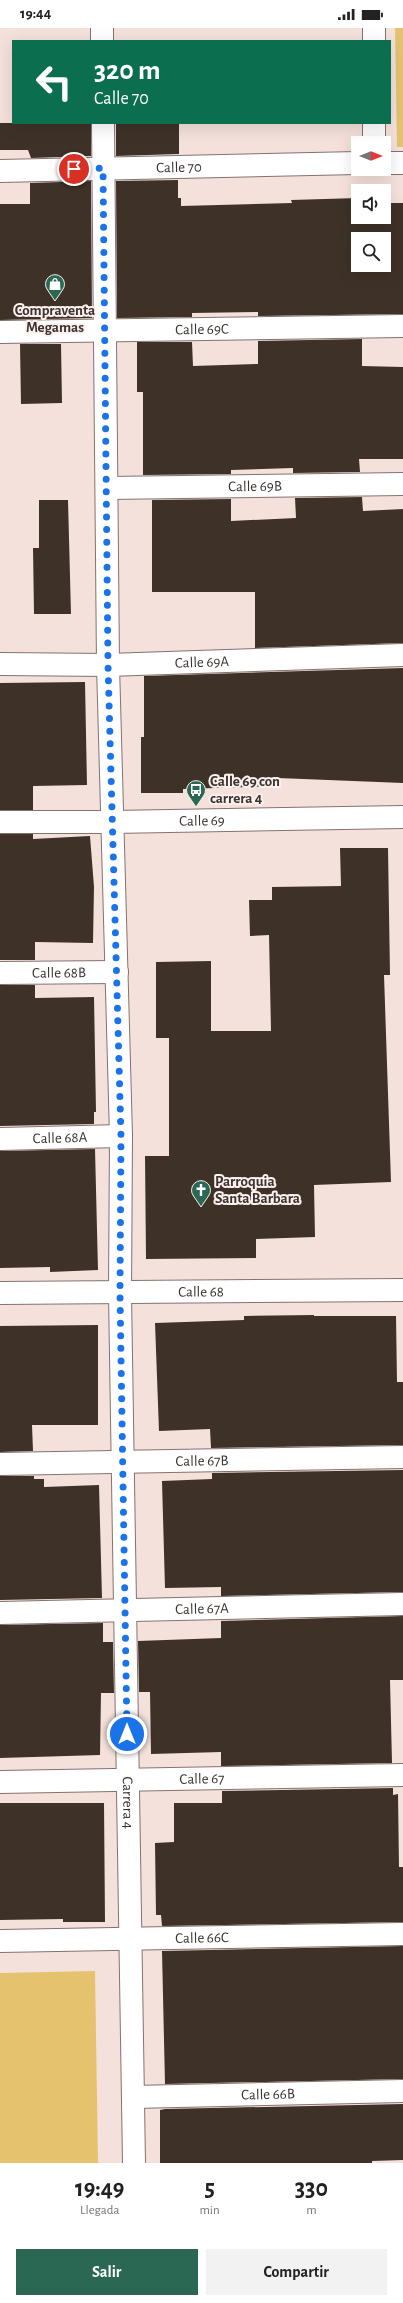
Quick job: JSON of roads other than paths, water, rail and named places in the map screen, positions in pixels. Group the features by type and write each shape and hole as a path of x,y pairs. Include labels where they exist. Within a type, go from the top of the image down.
{"street":[{"path":"102,28 102,40"},
{"path":"374,28 374,40"},
{"name":"Carrera 4","path":"103,124 108,665 121,1136 120,1294 127,1611 134,2163"},
{"path":"374,124 374,136"},
{"name":"Calle 70","path":"0,171 351,163"},
{"path":"391,163 403,163"},
{"name":"Calle 69C","path":"0,332 403,326"},
{"name":"Calle 69B","path":"107,488 403,484"},
{"name":"Calle 69A","path":"0,664 108,665 403,655"},
{"name":"Calle 69","path":"0,822 112,822 403,817"},
{"name":"Calle 68B","path":"0,973 117,972"},
{"name":"Calle 68A","path":"0,1139 121,1136"},
{"name":"Calle 68","path":"0,1293 120,1294 403,1290"},
{"name":"Calle 67B","path":"0,1464 403,1457"},
{"name":"Calle 67A","path":"0,1613 403,1604"},
{"name":"Calle 67","path":"0,1782 403,1775"},
{"name":"Calle 66C","path":"0,1941 403,1934"},
{"name":"Calle 66B","path":"133,2097 403,2091"}],"place":[{"name":"Compraventa Megamas","path":"55,301"},
{"name":"Calle 69 con carrera 4","path":"196,807"},
{"name":"Parroquia Santa Barbara","path":"201,1207"}]}
